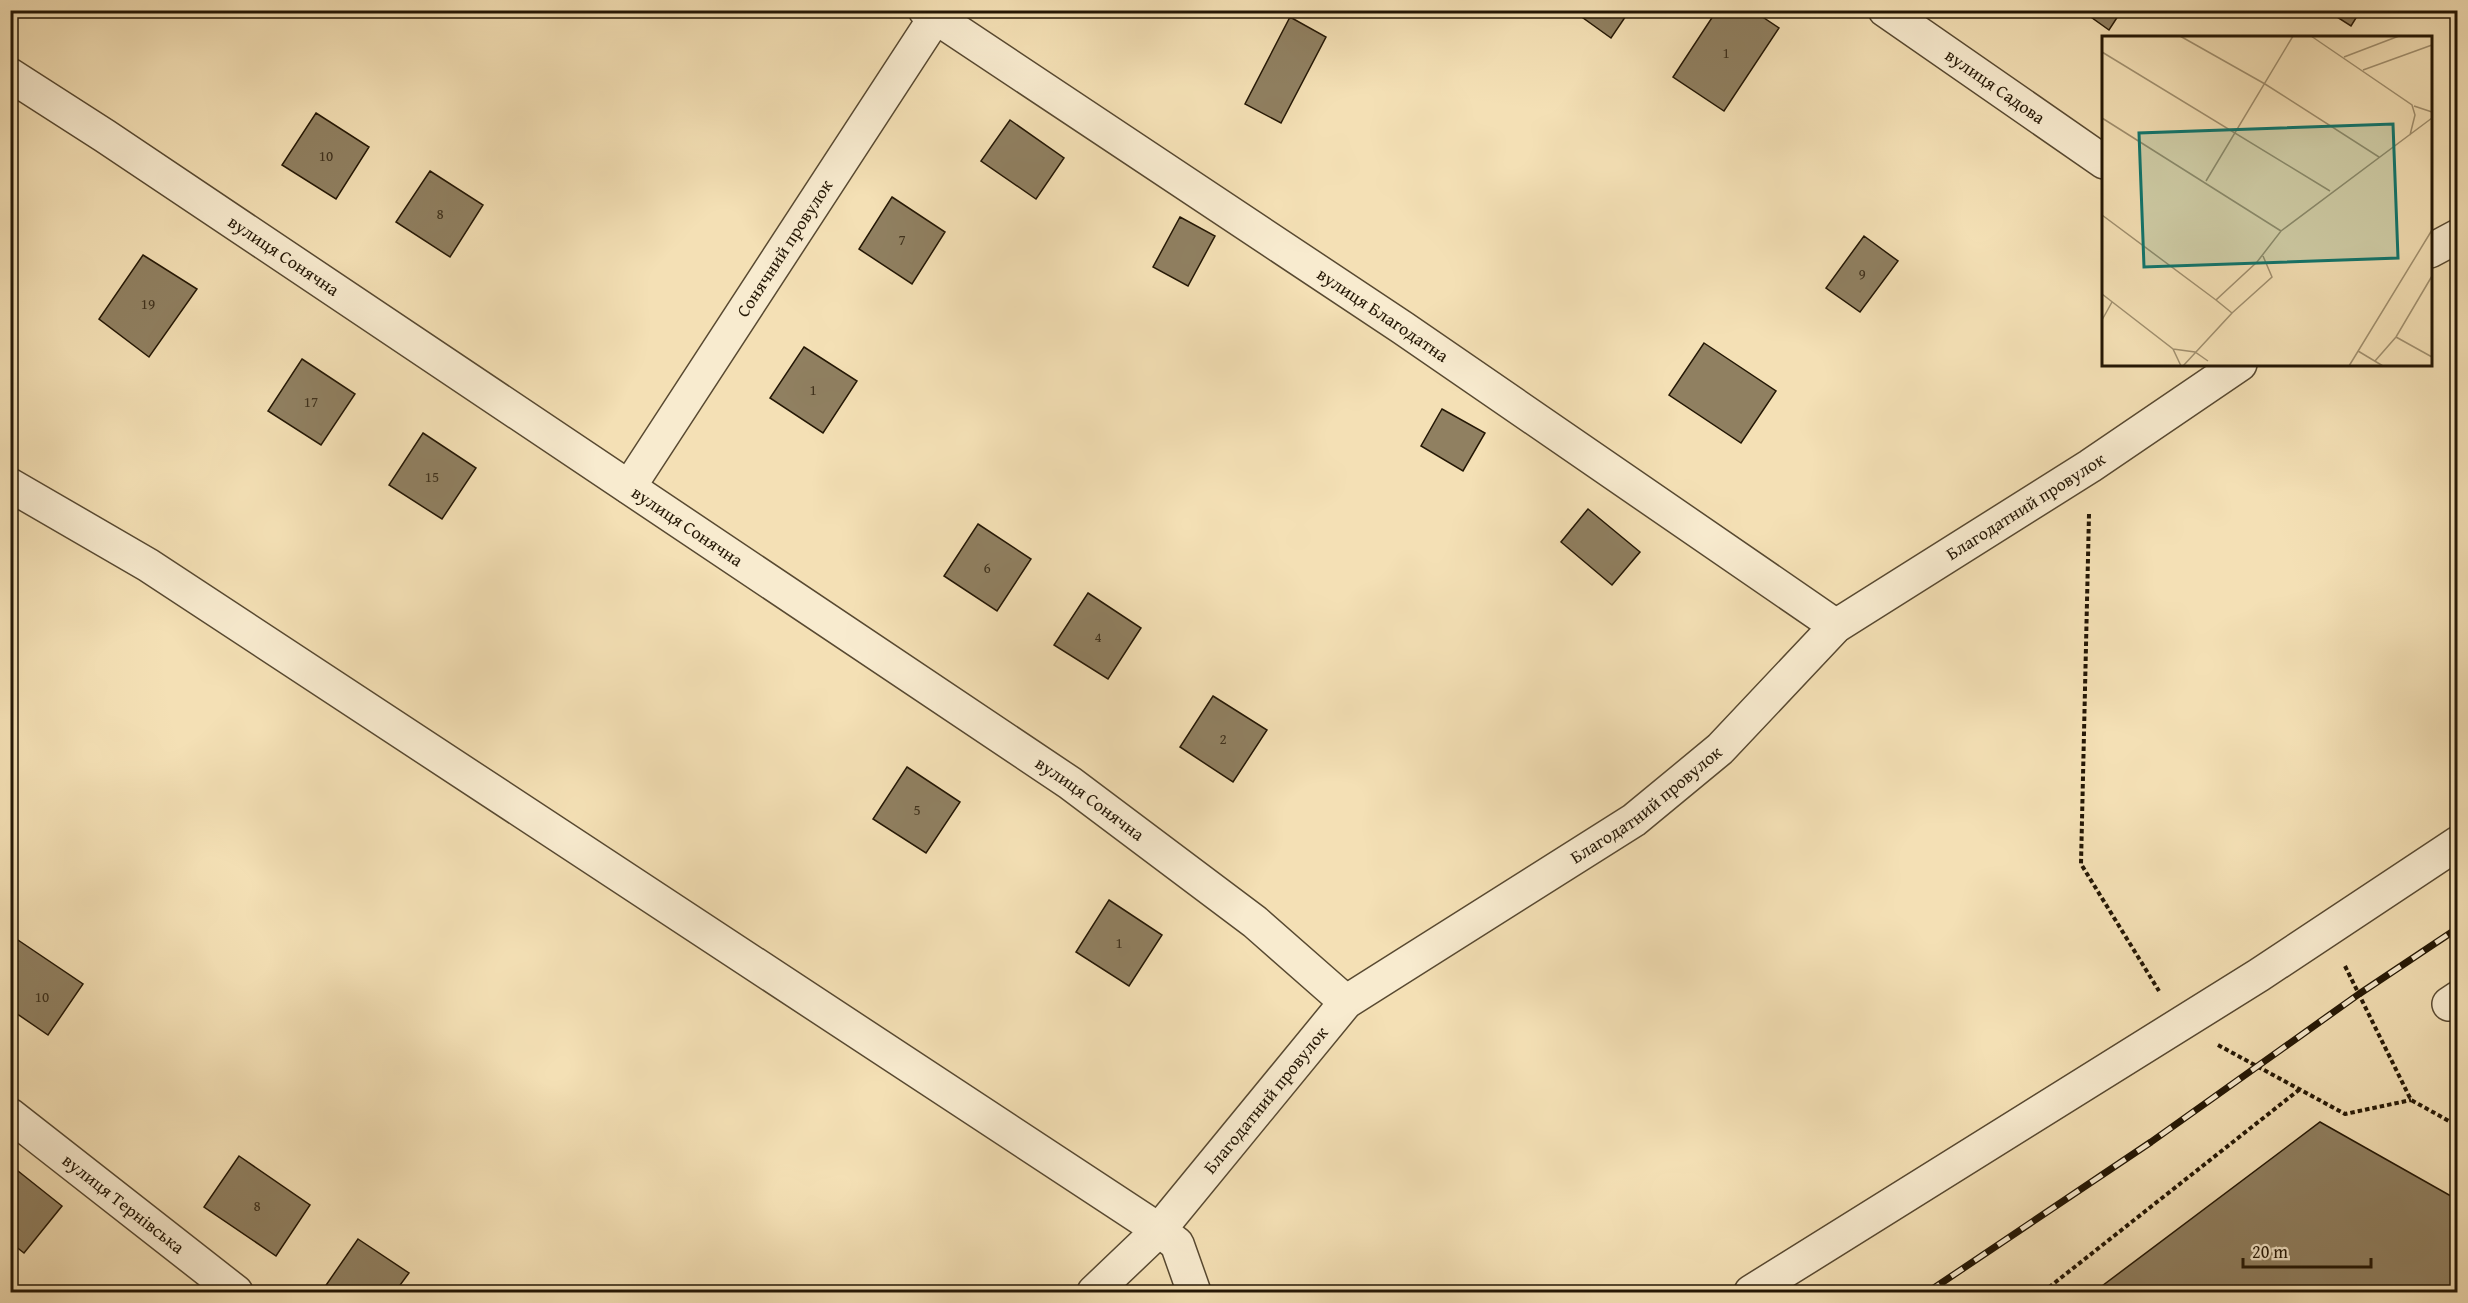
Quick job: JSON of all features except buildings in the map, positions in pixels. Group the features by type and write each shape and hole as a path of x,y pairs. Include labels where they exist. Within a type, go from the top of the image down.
{"street":[{"name":"вулиця Садова","path":"1885,10 2102,161"},
{"name":"Сонячний провулок","path":"629,487 934,13"},
{"name":"вулиця Благодатна","path":"934,13 1403,328 1836,626"},
{"name":"вулиця Сонячна","path":"10,75 105,136 1070,783 1255,922 1346,1002"},
{"path":"2432,249 2457,236"},
{"name":"Благодатний провулок","path":"1094,1293 1159,1230 1346,1002 1634,820 1720,749 1836,626 2090,466 2237,366"},
{"path":"10,485 148,565 1159,1230 1177,1244 1194,1293"},
{"path":"1751,1293 2179,1024 2457,843"},
{"name":"вулиця Тернівська","path":"10,1115 236,1293"}],"path":[{"path":"2090,466 2081,864 2179,1024 2345,1114 2411,1100"},
{"path":"2326,930 2411,1100 2457,1126"},
{"path":"2043,1293 2300,1089"}],"railway":[{"path":"1928,1292 2151,1142 2359,994 2458,928"}]}
